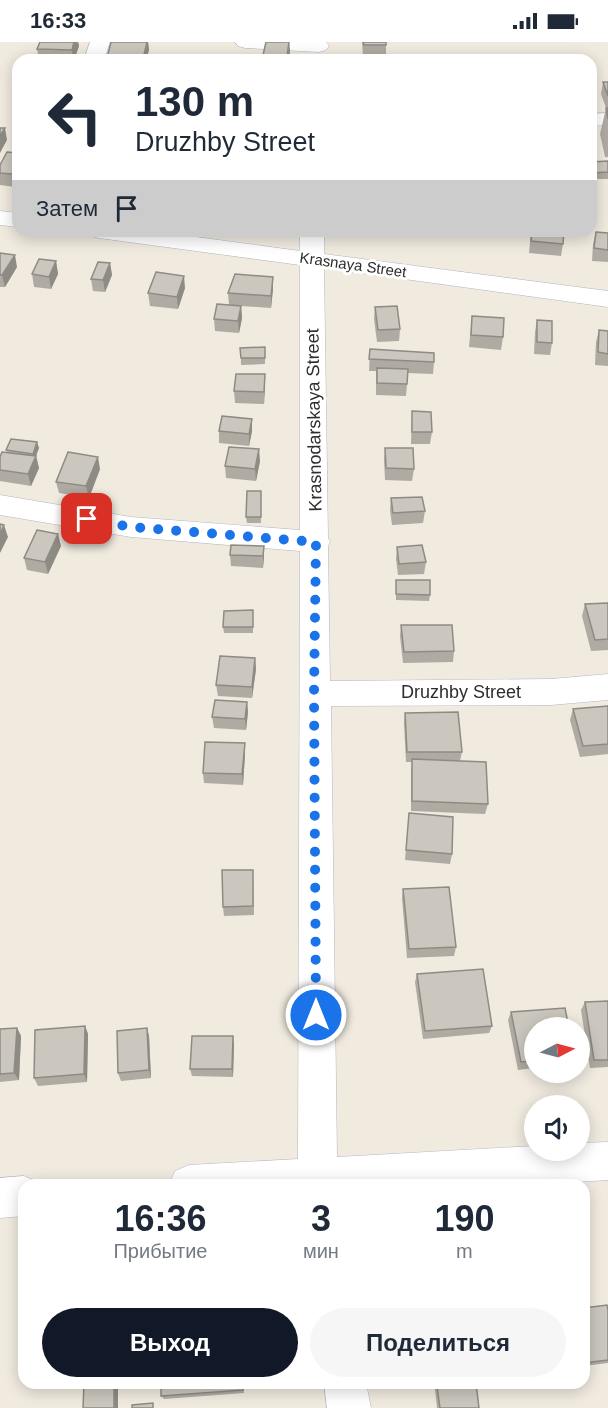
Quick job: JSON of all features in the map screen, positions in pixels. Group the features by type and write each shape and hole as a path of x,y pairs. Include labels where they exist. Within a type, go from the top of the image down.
{"street":[{"path":"245,42 319,49"},
{"name":"Krasnaya Street","path":"190,237 312,245 608,299"},
{"name":"Krasnodarskaya Street","path":"312,245 316,542 314,693 318,1179"},
{"path":"0,505 131,527 316,542"},
{"name":"Druzhby Street","path":"314,693 551,692 608,687"},
{"path":"347,1179 608,1161"},
{"path":"0,1198 18,1197"},
{"path":"346,1389 349,1408"}],"building":[{"path":"40,42 74,42 72,50 37,49"},
{"path":"111,42 147,42 144,54 108,54"},
{"path":"266,42 289,42 287,54 263,54"},
{"path":"363,42 386,42 386,45 364,45"},
{"path":"603,82 608,82 608,96"},
{"path":"7,152 12,152 12,174 0,173 0,165"},
{"path":"608,161 608,172 597,173 597,162"},
{"path":"597,232 608,233 608,250 594,248"},
{"path":"531,237 564,237 563,244 531,241"},
{"path":"0,253 15,255 2,275 0,275"},
{"path":"39,259 56,261 49,277 32,274"},
{"path":"98,262 110,263 103,280 91,279"},
{"path":"156,272 184,276 177,297 148,293"},
{"path":"235,274 273,277 271,296 228,293"},
{"path":"217,304 241,306 238,321 214,319"},
{"path":"397,306 400,329 378,330 375,307"},
{"path":"472,316 504,318 503,337 471,335"},
{"path":"537,320 552,321 552,343 537,342"},
{"path":"599,330 608,331 608,354 598,352"},
{"path":"265,347 265,358 241,358 240,348"},
{"path":"370,349 434,353 434,362 369,359"},
{"path":"377,368 408,369 407,384 377,383"},
{"path":"236,374 265,374 264,392 234,391"},
{"path":"412,411 431,412 432,432 412,432"},
{"path":"222,416 252,419 249,434 219,431"},
{"path":"11,439 37,442 33,454 6,450"},
{"path":"229,447 259,449 255,469 225,466"},
{"path":"385,448 413,448 414,469 386,468"},
{"path":"2,452 36,456 28,474 0,470"},
{"path":"68,452 98,457 86,486 56,482"},
{"path":"247,491 261,491 261,517 246,517"},
{"path":"422,497 425,511 393,513 391,498"},
{"path":"37,530 58,534 45,562 24,558"},
{"path":"231,545 264,546 263,556 230,555"},
{"path":"422,545 426,562 399,564 397,547"},
{"path":"396,580 430,580 430,595 396,594"},
{"path":"608,603 608,639 595,640 585,604"},
{"path":"253,610 253,627 223,627 224,611"},
{"path":"401,625 452,625 454,651 404,652"},
{"path":"220,656 255,658 252,687 216,685"},
{"path":"215,700 247,702 245,719 212,717"},
{"path":"608,706 608,744 583,746 573,709"},
{"path":"458,712 462,752 407,752 405,713"},
{"path":"205,742 245,743 242,774 203,773"},
{"path":"412,759 486,762 488,804 412,801"},
{"path":"409,813 453,817 452,854 406,850"},
{"path":"222,870 253,870 253,906 223,907"},
{"path":"449,887 456,947 409,949 403,889"},
{"path":"483,969 492,1026 425,1031 417,974"},
{"path":"608,1001 608,1060 594,1060 590,1017 587,1017 585,1002"},
{"path":"565,1008 567,1017 524,1017 524,1062 521,1062 511,1012"},
{"path":"85,1026 84,1074 34,1078 35,1030"},
{"path":"17,1028 14,1073 0,1074 0,1029"},
{"path":"147,1028 149,1070 118,1073 117,1031"},
{"path":"192,1036 233,1036 232,1069 190,1069"},
{"path":"607,1305 608,1360 590,1362 590,1307"},
{"path":"84,1389 114,1389 114,1408 83,1408"},
{"path":"161,1389 243,1389 243,1390 161,1396"},
{"path":"437,1389 477,1389 479,1408 440,1408"},
{"path":"153,1403 153,1408 132,1408 132,1405"}],"route":[{"path":"87,519 131,527 316,542 314,693 316,1015"}]}
